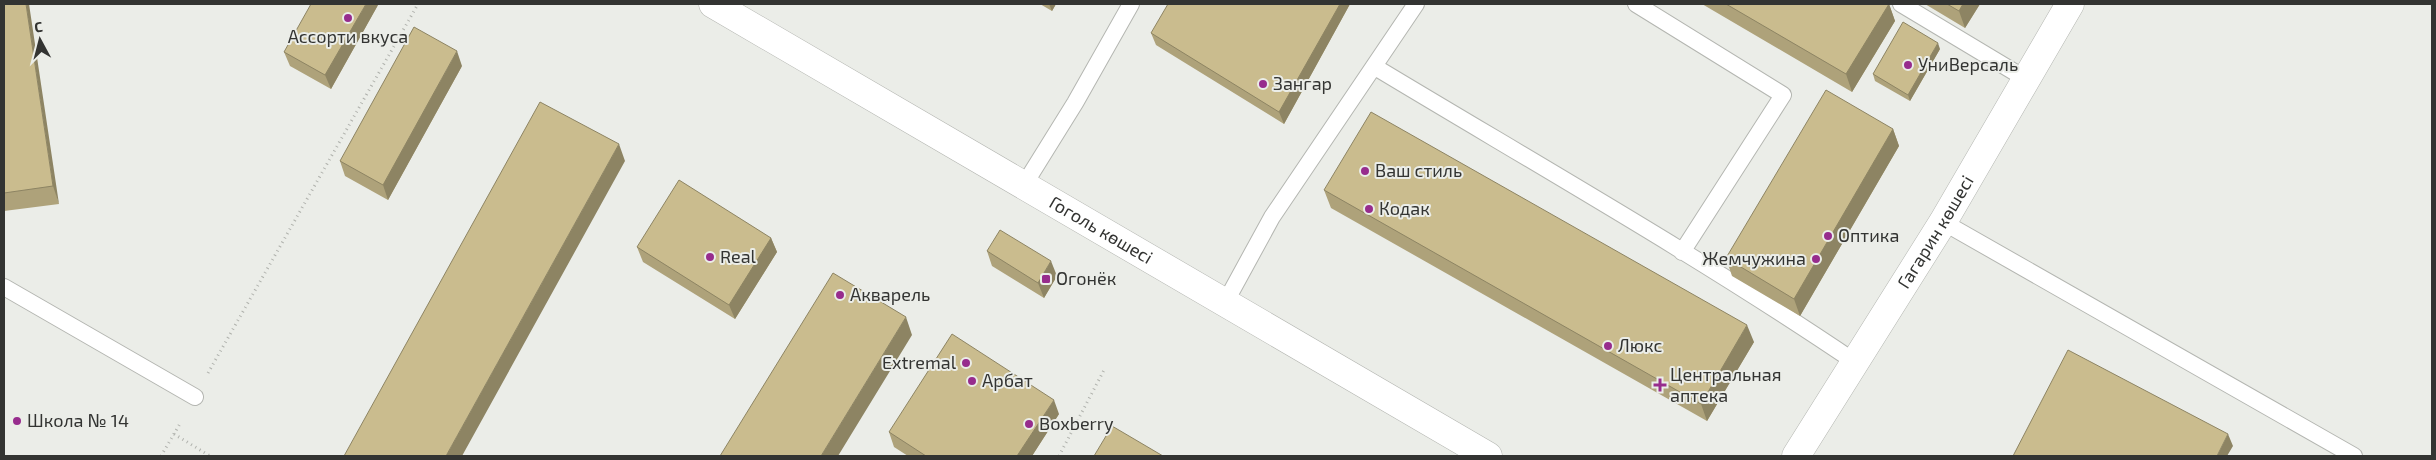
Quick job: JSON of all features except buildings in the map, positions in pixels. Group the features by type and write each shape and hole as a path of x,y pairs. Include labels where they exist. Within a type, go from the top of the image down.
{"main road":[{"name":"Гоголь көшесі","path":"713,4 1488,456"},
{"name":"Гагарин көшесі","path":"1796,456 1943,222 2070,4"}],"lane":[{"path":"1024,185 1075,103 1131,4"},
{"path":"1225,303 1272,218 1416,4"},
{"path":"1636,4 1783,95 1682,252"},
{"path":"1901,4 2026,79"},
{"path":"1375,67 1682,252 1855,362"},
{"path":"1943,222 2354,456"},
{"path":"4,287 195,397"}],"path":[{"path":"161,456 418,4"},
{"path":"1059,456 1104,370"},
{"path":"174,434 210,456"}],"place":[{"name":"Ассорти вкуса","path":"348,18"},
{"name":"УниВерсаль","path":"1908,65"},
{"name":"Зангар","path":"1263,84"},
{"name":"Ваш стиль","path":"1365,171"},
{"name":"Кодак","path":"1369,209"},
{"name":"Оптика","path":"1828,236"},
{"name":"Real","path":"710,257"},
{"name":"Жемчужина","path":"1816,259"},
{"name":"Огонёк","path":"1046,279"},
{"name":"Акварель","path":"840,295"},
{"name":"Люкс","path":"1608,346"},
{"name":"Extremal","path":"966,363"},
{"name":"Арбат","path":"972,381"},
{"name":"Центральная аптека","path":"1660,385"},
{"name":"Школа № 14","path":"17,421"},
{"name":"Boxberry","path":"1029,424"}]}
